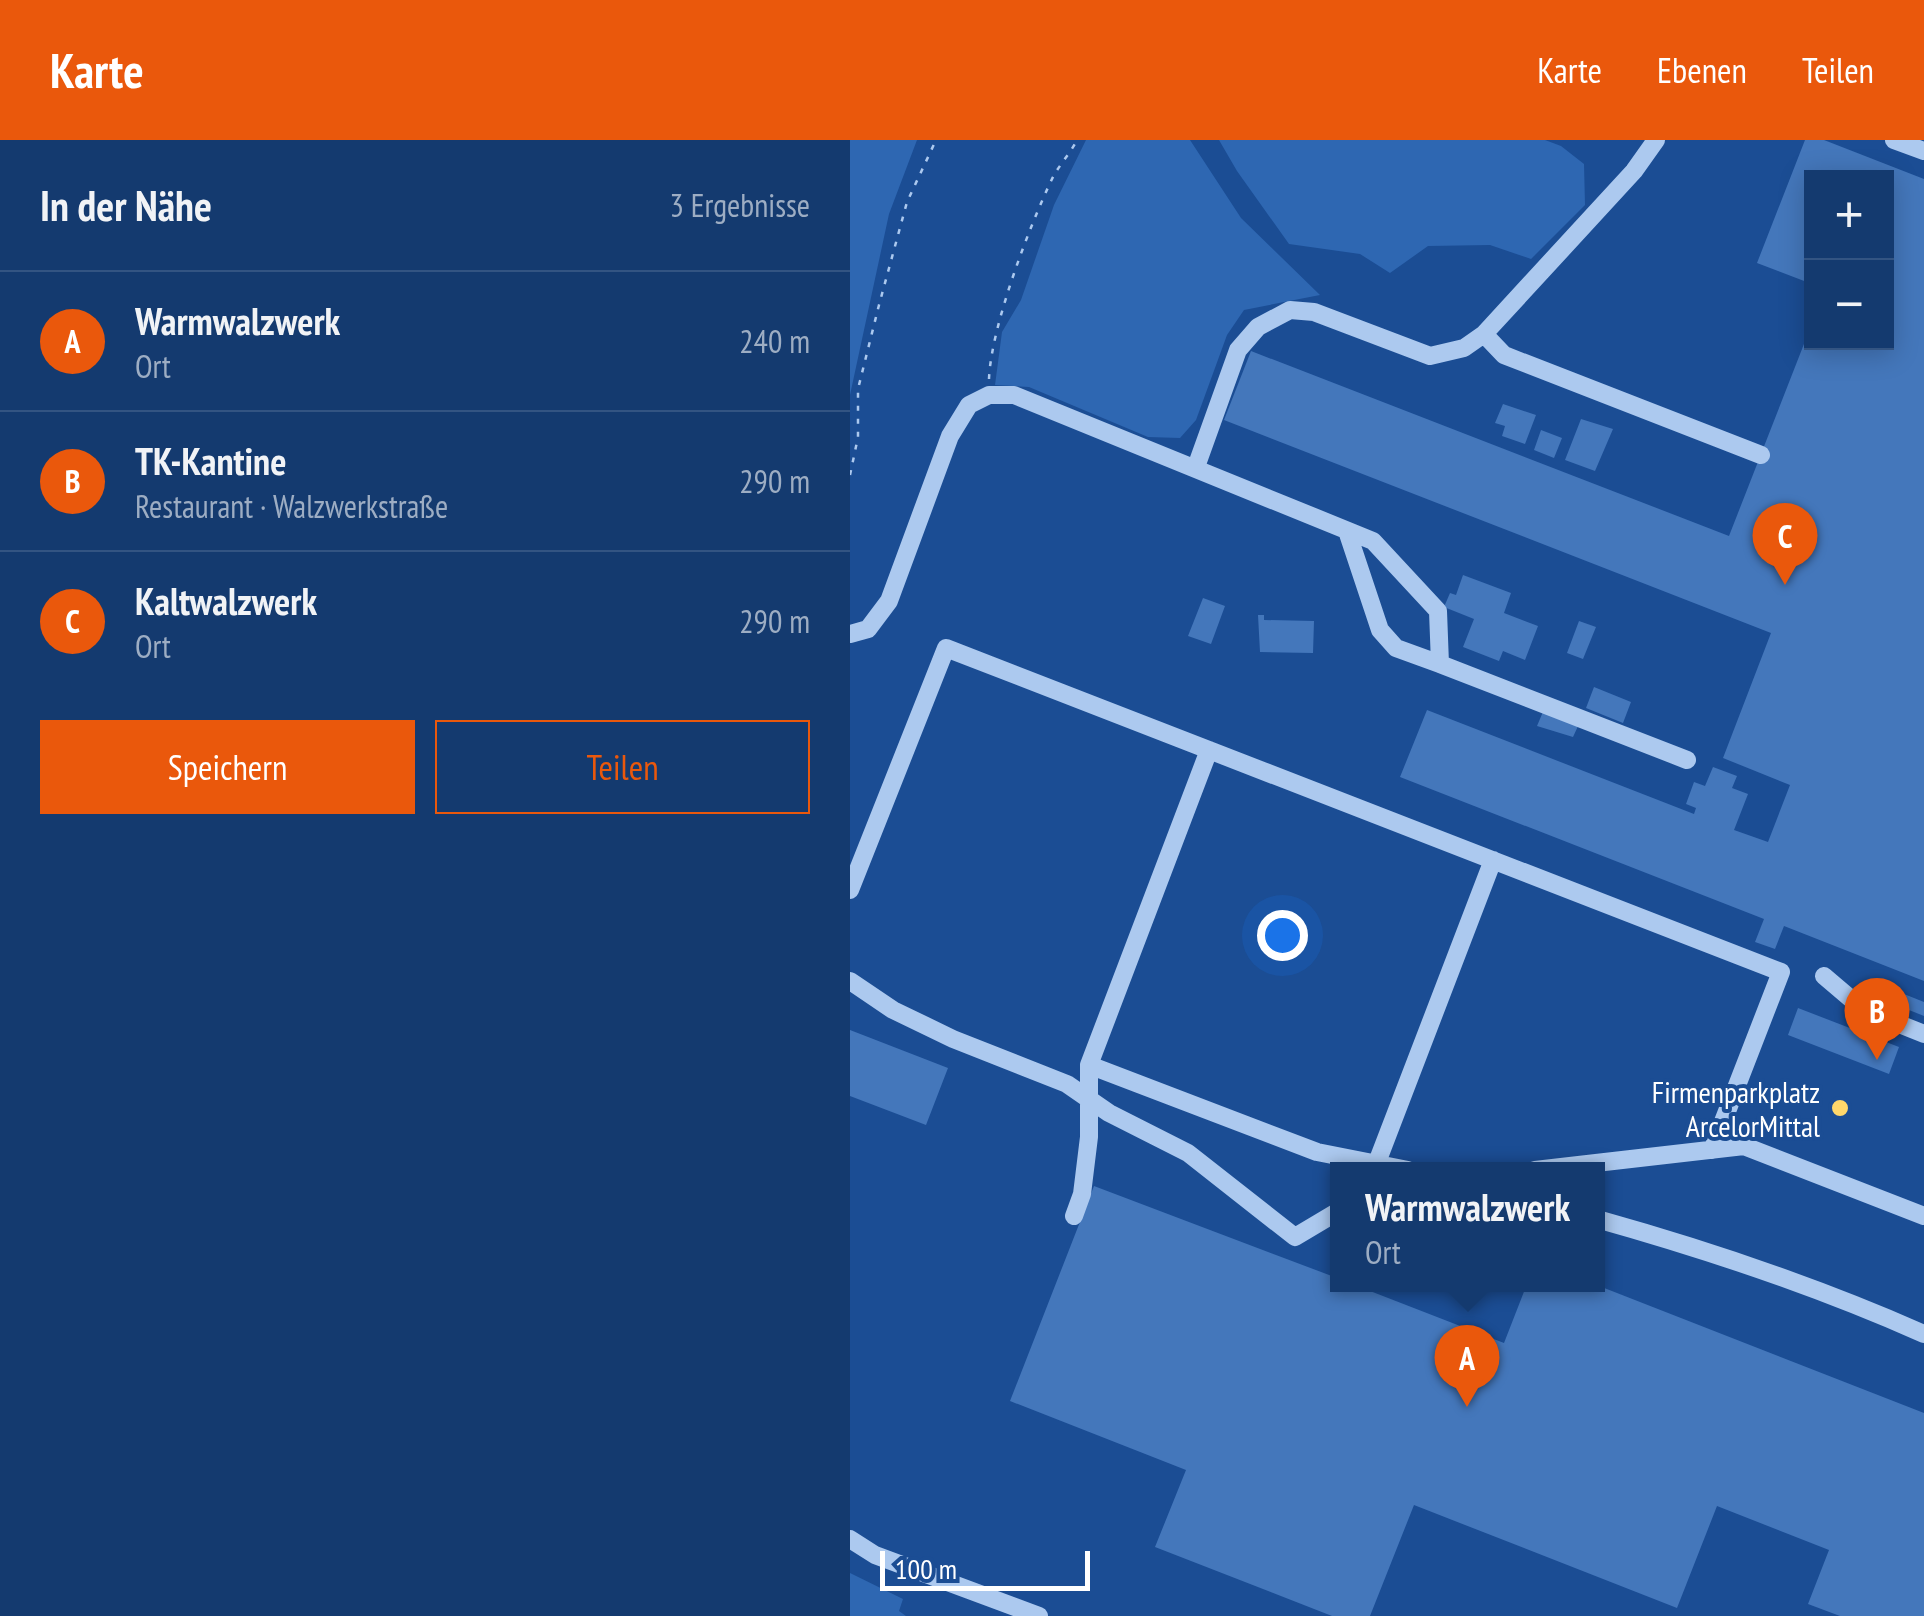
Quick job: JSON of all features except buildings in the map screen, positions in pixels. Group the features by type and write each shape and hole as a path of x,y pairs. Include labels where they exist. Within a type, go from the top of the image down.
{"street":[{"path":"1196,467 1238,350 1258,327 1290,310 1314,312 1430,356 1464,348 1484,334 1634,171 1656,140"},
{"path":"1894,140 1924,151"},
{"path":"1484,334 1504,355 1761,455"},
{"path":"850,634 868,629 889,601 950,436 969,405 989,396 1014,395 1373,541 1438,611 1440,664"},
{"path":"1346,532 1380,630 1396,648 1687,760"},
{"path":"850,890 946,648 1781,972 1712,1150"},
{"path":"1074,1216 1082,1194 1089,1136 1089,1065 1209,750"},
{"path":"1378,1162 1493,860"},
{"path":"1824,976 1864,1010 1924,1034"},
{"path":"850,980 893,1010 1067,1084 1089,1100 1188,1153 1295,1237 1330,1216"},
{"path":"1089,1065 1318,1152 1359,1162"},
{"path":"1605,1162 1744,1146 1924,1216"},
{"path":"1605,1221 1691,1246 1877,1313 1924,1334"},
{"path":"850,1540 875,1555 1039,1616"}],"path":[{"path":"850,475 858,437 858,389 879,305 907,202 936,140"},
{"path":"989,396 990,366 999,324 1020,260 1053,177 1077,140"}],"shaded area":[{"path":"850,140 917,140 889,214 850,395"},
{"path":"1086,140 1190,140 1241,218 1320,295 1244,310 1227,335 1196,420 1180,438 1148,437 1029,387 995,385 1002,332 1021,300 1054,205"},
{"path":"1219,140 1545,140 1561,146 1584,164 1585,205 1531,259 1490,245 1428,246 1390,273 1360,254 1289,244"},
{"path":"850,1573 903,1599 899,1611 906,1616 850,1616"}],"place":[{"name":"Kaltwalzwerk","path":"1785,585"},
{"name":"TK-Kantine","path":"1877,1060"},
{"name":"Firmenparkplatz ArcelorMittal","path":"1840,1108"},
{"name":"Warmwalzwerk","path":"1467,1407"}]}
